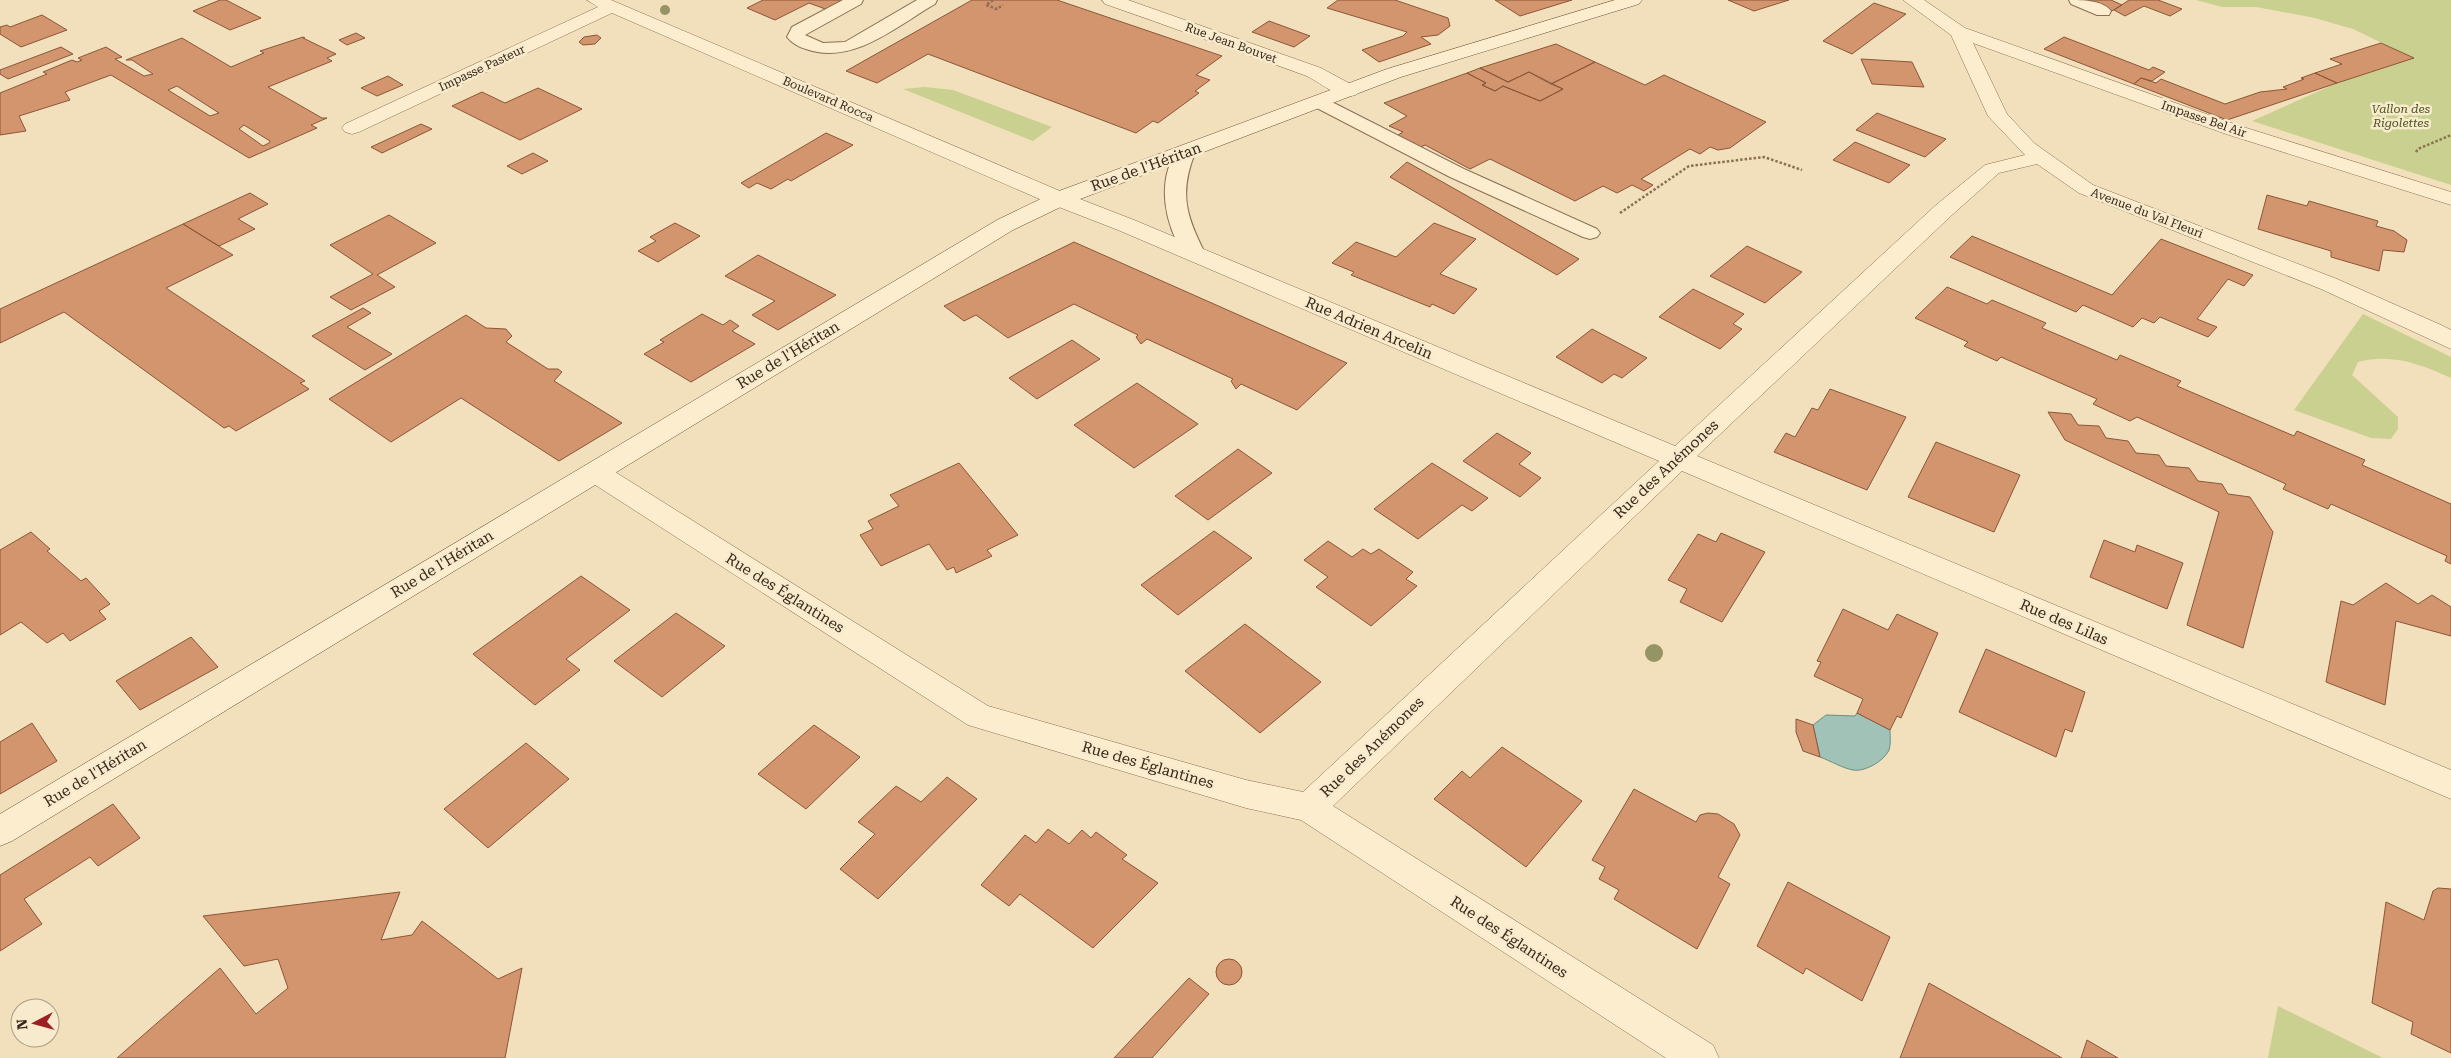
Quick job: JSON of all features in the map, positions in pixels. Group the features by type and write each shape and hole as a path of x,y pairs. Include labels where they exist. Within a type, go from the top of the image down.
{"street":[{"name":"Rue Jean Bouvet","path":"1111,0 1314,72 1349,91"},
{"name":"Rue de l'Héritan","path":"0,830 1005,225 1059,199 1394,74 1633,0"},
{"name":"Avenue du Val Fleuri","path":"1912,0 1958,32 1998,116 2040,157 2086,189 2329,284 2451,341"},
{"name":"Impasse Pasteur","path":"352,128 604,3"},
{"name":"Boulevard Rocca","path":"604,3 1059,199"},
{"name":"Impasse Bel Air","path":"1958,32 2233,130 2451,199"},
{"name":"Rue des Anémones","path":"1309,808 1932,220 1992,168 2040,157"},
{"name":"Rue Adrien Arcelin","path":"1059,199 1194,253 1677,459"},
{"name":"Rue des Lilas","path":"1677,459 2451,785"},
{"name":"Rue des Églantines","path":"595,472 979,716 1246,794 1309,808 1700,1058"}],"lane":[{"path":"855,0 798,31 796,37 822,49 837,50 851,46 929,0"},
{"path":"2077,0 2103,11"},
{"path":"1320,102 1457,173 1590,233"},
{"path":"1185,153 1176,172 1173,200 1180,226 1194,253"}],"path":[{"path":"993,0 986,5 997,8 1003,5"},
{"path":"2415,156 2418,149 2451,135"},
{"path":"1590,233 1690,166 1764,157 1802,170"}],"green space":[{"name":"Vallon des Rigolettes","path":"2196,0 2451,0 2451,185 2252,121 2337,83 2413,58 2353,29 2315,18 2256,7 2222,7"},
{"path":"925,87 953,90 1052,127 1033,141 903,89"},
{"path":"2363,314 2451,357 2451,378 2406,361 2383,359 2358,362 2352,375 2398,417 2398,429 2391,439 2371,438 2294,410"},
{"path":"2278,1006 2383,1058 2268,1058"}],"water":[{"path":"1857,713 1890,730 1890,745 1887,754 1874,765 1858,770 1845,768 1820,757 1813,725 1826,715 1855,716"}],"building":[{"path":"220,0 226,0 261,18 230,30 193,11"},
{"path":"763,0 846,0 828,10 809,3 775,20 747,8"},
{"path":"972,0 1057,0 1222,56 1196,75 1210,80 1195,91 1199,93 1158,123 1153,121 1136,133 928,54 877,83 846,71"},
{"path":"1338,0 1395,0 1448,18 1450,26 1438,35 1421,37 1431,44 1379,62 1362,50 1403,36 1407,32 1327,8"},
{"path":"1495,0 1572,0 1520,16"},
{"path":"1728,0 1789,0 1754,11"},
{"path":"2084,0 2111,0 2122,5 2110,12"},
{"path":"2129,0 2158,0 2182,9 2170,16 2144,6 2125,16 2114,10"},
{"path":"1874,3 1906,14 1852,54 1823,41"},
{"path":"42,15 67,30 21,47 0,34 0,27 7,25 10,27"},
{"path":"1269,21 1310,36 1294,47 1252,32"},
{"path":"356,33 365,38 347,45 339,40"},
{"path":"597,35 601,38 595,44 583,45 579,42 584,37"},
{"path":"303,37 336,54 327,58 332,61 268,87 322,118 327,118 311,125 317,128 249,158 111,75 65,92 70,100 19,116 26,131 0,135 0,93 47,74 43,72 72,60 77,62 82,60 78,58 106,47 122,57 115,59 144,76 153,74 132,60 126,60 182,38 231,67 264,53 260,51","holes":["177,86 219,113 210,116 168,90","244,125 270,141 269,143 263,146 239,129"]},
{"path":"2064,37 2149,70 2153,67 2165,72 2152,81 2141,78 2134,84 2044,49"},
{"path":"2381,43 2414,58 2337,83 2315,73 2342,64 2330,59"},
{"path":"1556,44 1595,62 1551,84 1529,72 1508,82 1480,68"},
{"path":"61,47 73,54 8,79 0,74 0,70"},
{"path":"1861,59 1912,62 1924,87 1872,84"},
{"path":"1595,62 1645,85 1664,75 1766,122 1730,148 1718,150 1710,147 1700,154 1690,149 1641,179 1653,185 1644,191 1632,185 1617,193 1603,186 1575,201 1490,159 1470,169 1425,145 1414,150 1393,138 1403,132 1389,126 1407,116 1384,103 1467,73 1486,83 1482,85 1495,91 1503,86 1540,101 1563,89 1551,84"},
{"path":"1480,68 1508,82 1529,72 1563,89 1540,101 1503,86 1495,91 1482,85 1486,83 1467,73"},
{"path":"2315,73 2337,83 2227,120 2134,84 2141,78 2156,83 2161,79 2225,104 2260,92 2287,89 2283,87"},
{"path":"388,76 403,85 377,96 361,88"},
{"path":"538,88 582,109 520,140 452,106 482,92 505,103"},
{"path":"1877,113 1946,139 1925,157 1856,130"},
{"path":"421,124 432,129 382,153 371,147"},
{"path":"826,133 853,145 791,181 788,179 771,189 757,183 749,188 741,183"},
{"path":"1855,142 1910,165 1889,183 1833,160"},
{"path":"533,153 548,161 522,174 507,166"},
{"path":"1407,162 1579,259 1557,275 1390,177"},
{"path":"250,193 268,204 238,219 255,229 219,246 183,224"},
{"path":"2267,195 2307,206 2309,201 2378,221 2376,226 2394,231 2407,240 2404,252 2383,250 2379,271 2331,257 2331,251 2258,229"},
{"path":"389,215 436,243 377,275 395,287 351,310 330,297 373,274 330,245"},
{"path":"675,223 700,236 658,262 638,251 656,241 650,237"},
{"path":"1434,223 1476,239 1440,274 1477,289 1454,314 1432,304 1430,307 1351,275 1354,272 1332,263 1356,242 1396,257"},
{"path":"183,224 233,255 166,288 305,381 300,383 309,389 236,431 229,426 224,428 64,312 0,343 0,309"},
{"path":"1972,236 2112,295 2161,239 2253,275 2244,286 2228,279 2197,319 2217,327 2208,337 2160,317 2154,323 2142,318 2133,327 2083,305 2076,312 1950,257"},
{"path":"1074,242 1347,363 1297,410 1241,384 1236,389 1231,381 1233,379 1147,339 1141,344 1136,337 1138,335 1074,304 1008,338 976,315 964,321 944,306"},
{"path":"1747,246 1802,272 1765,303 1710,276"},
{"path":"758,255 836,295 778,330 752,315 775,301 725,276"},
{"path":"1947,287 1987,304 1992,300 2046,323 2042,328 2117,360 2120,355 2181,381 2177,386 2294,436 2297,431 2365,460 2362,465 2451,504 2451,564 2445,561 2447,556 2331,504 2328,509 2283,489 2286,484 2137,417 2130,421 2093,404 2097,399 2001,357 1997,361 1964,346 1968,342 1915,318"},
{"path":"1693,289 1744,314 1733,324 1742,329 1720,349 1659,317"},
{"path":"363,308 371,313 347,327 392,354 365,370 312,336"},
{"path":"702,314 723,325 730,320 739,326 732,331 755,344 691,382 644,354 664,342 660,340"},
{"path":"466,315 486,328 506,329 512,336 506,342 548,369 558,369 562,372 554,381 622,423 559,461 461,398 391,442 329,399"},
{"path":"1592,329 1647,358 1622,378 1614,374 1602,383 1556,357"},
{"path":"1072,340 1100,359 1037,399 1009,378"},
{"path":"1137,383 1198,424 1134,468 1074,425"},
{"path":"1830,389 1906,417 1867,490 1774,452 1786,433 1795,437 1812,408 1818,410"},
{"path":"2048,412 2071,414 2078,425 2099,426 2106,438 2128,441 2136,453 2159,455 2166,466 2189,468 2198,481 2222,484 2228,494 2250,497 2273,532 2243,648 2187,625 2219,512 2065,440"},
{"path":"1497,433 1531,453 1519,464 1541,478 1520,497 1463,461"},
{"path":"1936,442 2020,475 1994,532 1908,497"},
{"path":"1238,449 1272,473 1208,520 1175,496"},
{"path":"959,463 1018,535 987,550 992,556 956,573 954,567 947,570 929,544 881,566 860,535 873,529 868,521 899,506 890,495"},
{"path":"1432,463 1488,498 1472,511 1462,505 1418,539 1374,509"},
{"path":"1214,531 1252,558 1178,615 1141,585"},
{"path":"31,532 50,549 47,551 81,581 86,578 110,604 99,611 106,619 70,641 63,633 47,643 21,622 0,635 0,550"},
{"path":"1721,533 1765,552 1722,622 1680,602 1687,589 1668,580 1698,534 1716,542"},
{"path":"2104,540 2135,552 2137,545 2183,563 2167,609 2090,577"},
{"path":"1328,541 1352,557 1363,549 1371,554 1379,549 1413,572 1406,579 1417,586 1371,626 1316,587 1328,577 1304,560"},
{"path":"581,576 630,610 566,659 580,670 535,705 473,654"},
{"path":"2386,583 2418,604 2432,595 2451,607 2451,636 2396,621 2385,705 2326,682 2341,601 2353,605"},
{"path":"1843,609 1888,630 1897,614 1938,633 1901,718 1897,716 1890,730 1857,713 1863,699 1814,676 1821,662 1817,661"},
{"path":"676,613 725,646 662,697 614,661"},
{"path":"1245,624 1321,682 1260,733 1185,671"},
{"path":"191,637 218,667 140,710 116,681"},
{"path":"1986,649 2085,692 2072,732 2065,729 2056,757 1959,712"},
{"path":"1796,719 1813,725 1820,757 1803,751 1796,732"},
{"path":"32,723 57,761 0,794 0,742"},
{"path":"814,725 860,757 806,809 758,774"},
{"path":"526,743 569,779 488,848 444,809"},
{"path":"1502,747 1582,801 1526,867 1434,799 1462,771 1470,778"},
{"path":"947,777 977,799 878,899 840,869 875,834 858,822 896,786 921,802"},
{"path":"1634,789 1696,822 1700,815 1708,813 1718,814 1734,824 1740,835 1718,877 1730,884 1697,949 1614,899 1619,890 1599,879 1605,867 1592,860"},
{"path":"113,804 140,838 98,866 90,857 24,899 42,924 0,951 0,875"},
{"path":"1048,829 1069,844 1082,830 1091,838 1096,832 1127,855 1122,859 1158,883 1093,948 1020,894 1009,906 981,885 1025,835 1036,843"},
{"path":"1788,882 1890,937 1862,1001 1806,968 1803,974 1757,946"},
{"path":"2438,888 2451,889 2451,1053 2411,1034 2413,1022 2372,1003 2386,902 2424,920 2433,891"},
{"path":"400,892 381,940 412,935 422,921 498,979 522,968 505,1058 117,1058 220,968 256,1014 288,988 278,959 244,966 203,916"},
{"path":"1229,959 1238,963 1242,972 1238,981 1229,985 1220,981 1216,972 1220,963"},
{"path":"1189,978 1209,994 1152,1058 1114,1058"},
{"path":"1929,983 2062,1058 1900,1058"},
{"path":"2087,1040 2118,1058 2081,1058"}]}
